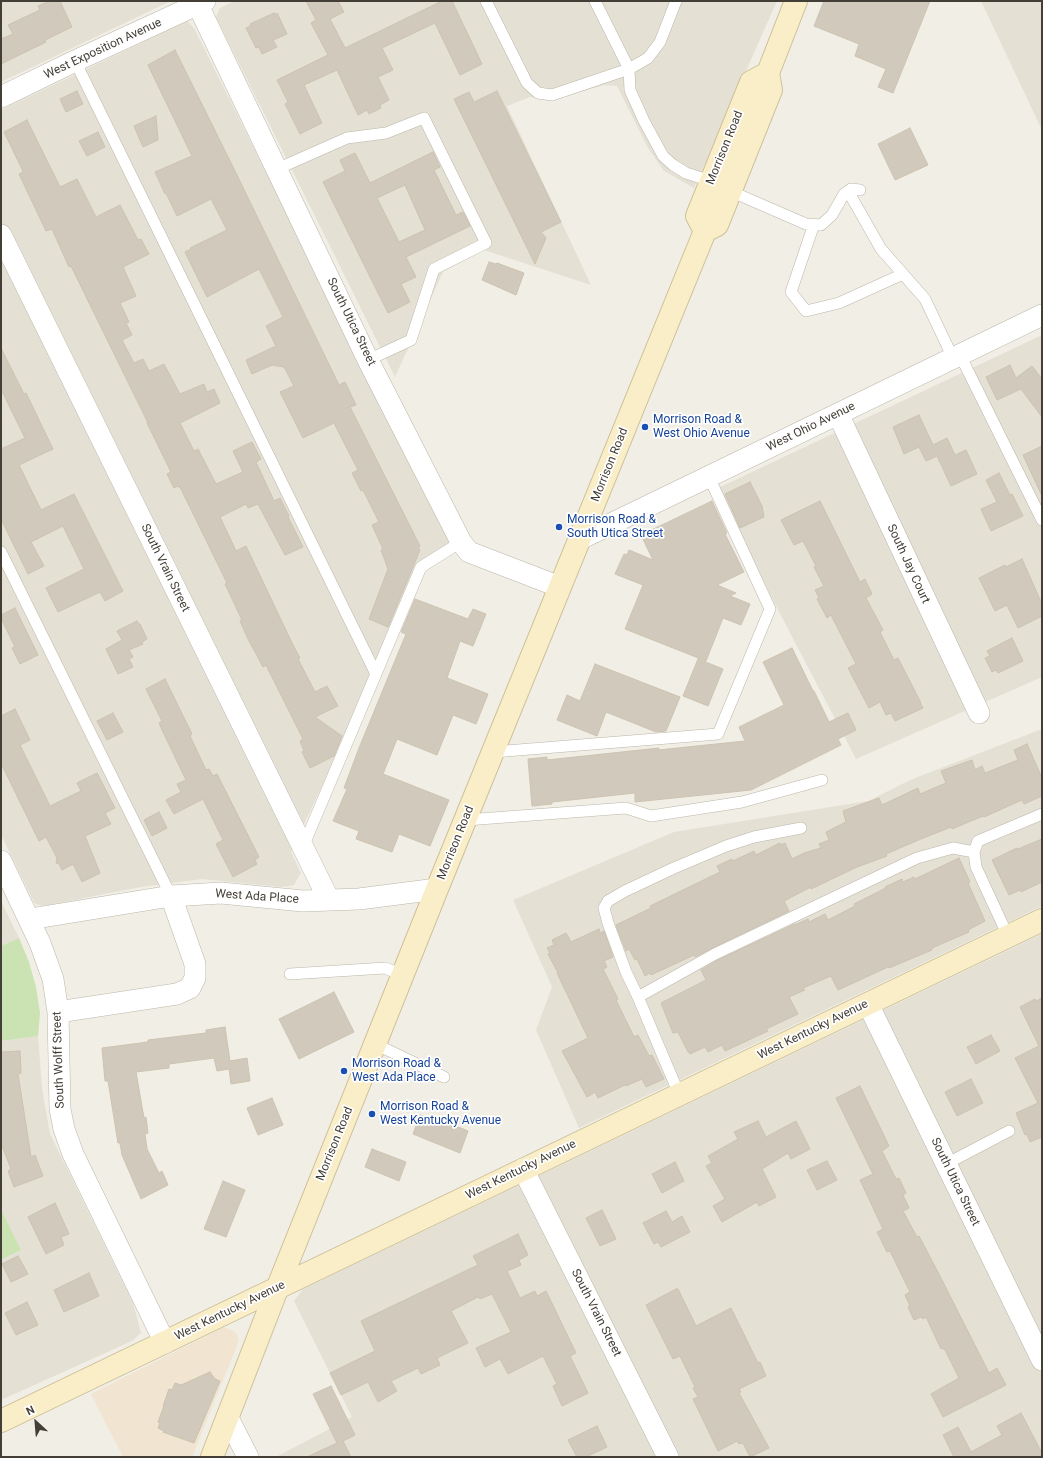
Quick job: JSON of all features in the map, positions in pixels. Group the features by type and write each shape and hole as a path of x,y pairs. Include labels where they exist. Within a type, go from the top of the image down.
{"main road":[{"name":"Morrison Road","path":"212,1457 277,1289 437,889 705,231 717,225 771,90 768,73 796,1"},
{"name":"Morrison Road","path":"705,231 697,216 751,82 768,73"},
{"name":"West Kentucky Avenue","path":"1,1420 165,1343 1042,920"}],"street":[{"name":"West Exposition Avenue","path":"1,98 200,2"},
{"name":"South Utica Street","path":"200,2 277,169 368,360 461,542 469,552 560,587"},
{"name":"South Vrain Street","path":"1,236 329,900"},
{"name":"West Ohio Avenue","path":"580,539 1042,315"},
{"name":"South Jay Court","path":"838,414 979,713"},
{"name":"South Wolff Street","path":"1,861 30,919 47,959 53,979 58,1012 60,1109 64,1130 73,1154 165,1343"},
{"name":"West Ada Place","path":"30,919 171,896 221,893 303,901 359,899 437,889"},
{"path":"58,1012 178,994 190,988 195,978 195,964 171,896"},
{"name":"South Utica Street","path":"868,1004 1042,1360"},
{"name":"South Vrain Street","path":"523,1169 668,1457"},
{"path":"228,1418 248,1457"}],"lane":[{"path":"486,1 528,84 538,93 552,95 629,69 648,58 660,42 676,1"},
{"path":"595,1 629,69 630,90 654,142 663,156 673,165 686,173 711,181"},
{"path":"75,61 376,674"},
{"path":"277,169 348,138 386,133 424,118 486,243 434,269 411,340 368,360"},
{"path":"730,191 806,224 821,225 832,214 844,194 851,189 860,190"},
{"path":"848,191 881,249 925,299 957,356 1042,520"},
{"path":"814,224 791,292 806,311 839,303 903,274"},
{"path":"493,752 718,734 770,609 709,477"},
{"path":"302,847 421,567 461,542"},
{"path":"1,552 171,896"},
{"path":"466,820 626,808 651,816 742,802 822,780"},
{"path":"1008,936 976,867 974,852 978,840 1042,814"},
{"path":"679,1094 626,972 604,908 608,901 625,891 726,846 754,837 800,828"},
{"path":"638,997 716,954 917,858 953,848 974,852"},
{"path":"290,974 385,968 403,976"},
{"path":"375,1044 444,1077"},
{"path":"946,1164 1009,1132"}],"shaded area":[{"path":"1,1 171,1 1,82"},
{"path":"235,1 777,1 694,188 664,171 648,148 617,86 604,85 553,100 530,97 507,106 591,285 484,250 443,272 395,377 216,17 220,8"},
{"path":"981,1 1042,1 1042,130"},
{"path":"187,21 194,28 454,549 424,568 291,852 301,873 294,885 282,887 202,879 141,887 44,906 35,904 1,835 1,110"},
{"path":"1042,335 1042,677 856,759 776,606 718,488"},
{"path":"1042,729 1042,906 579,1128 536,1030 552,987 513,900 674,832 868,801 910,780"},
{"path":"1,901 19,938 1,946"},
{"path":"1042,934 1042,1457 276,1457 352,1417 294,1301 303,1289"},
{"path":"38,1036 42,1088 50,1134 133,1303 141,1333 132,1341 1,1400 1,1260 21,1250 1,1209 1,1041"},
{"path":"224,1327 236,1332 239,1341 192,1457 123,1457 91,1394"}],"green space":[{"path":"19,938 29,962 36,987 40,1013 38,1036 1,1041 1,946"},
{"path":"1,1209 21,1250 1,1260"}],"building":[{"path":"49,1 60,1 72,27 45,40 46,42 1,64 1,39 13,34 8,25 40,10 38,6"},
{"path":"306,1 338,1 344,12 330,19 345,48 442,1 452,1 482,64 460,75 435,23 382,48 393,70 378,77 389,100 380,105 381,108 369,114 367,110 358,115 337,70 304,85 322,123 300,134 285,104 288,102 277,80 328,55 311,23 316,20"},
{"path":"824,1 930,1 893,93 878,87 886,69 855,56 859,44 814,26"},
{"path":"274,13 274,15 277,13 287,34 273,40 277,47 262,54 259,47 256,48 246,28 251,26 250,24"},
{"path":"175,50 339,385 345,382 356,405 350,407 420,546 418,547 420,550 388,627 369,619 388,569 381,550 383,549 372,525 379,522 363,490 361,491 352,473 358,470 334,423 303,438 280,392 294,386 284,367 272,365 252,374 246,360 276,346 266,326 283,317 259,269 207,297 185,252 191,249 190,248 227,230 211,199 177,216 155,172 192,156 148,65"},
{"path":"77,91 83,104 66,112 60,99"},
{"path":"497,91 561,222 541,232 546,238 535,264 454,99 469,92 474,102"},
{"path":"156,116 158,140 143,147 134,126"},
{"path":"27,120 60,187 77,179 96,217 120,205 138,240 141,239 149,254 123,267 136,296 120,303 129,322 126,323 132,335 122,340 134,363 143,359 149,371 164,364 180,394 204,384 207,392 214,389 220,403 180,423 194,451 198,449 216,484 243,472 233,451 252,442 261,459 256,462 274,501 280,498 303,547 285,555 258,504 248,508 246,504 220,517 236,551 246,546 300,658 298,659 315,692 327,686 338,706 315,717 342,736 334,756 310,768 302,752 304,751 300,741 303,739 266,665 263,667 248,639 240,621 242,620 225,584 227,583 181,489 178,486 174,488 167,474 171,472 71,266 69,267 52,229 46,231 19,174 23,172 22,169 4,132"},
{"path":"910,128 928,165 895,180 878,144"},
{"path":"98,132 105,147 87,156 79,141"},
{"path":"433,152 440,167 434,170 456,215 463,212 470,226 406,257 416,277 401,284 410,302 388,313 323,182 345,171 340,160 355,153 370,183","holes":["405,185 425,230 399,242 377,198"]},
{"path":"489,262 497,263 524,273 516,295 482,280"},
{"path":"1,348 24,394 26,393 53,449 19,465 41,510 74,494 123,591 105,601 100,592 58,612 46,588 84,569 63,526 31,542 44,566 28,574 1,519 1,449 25,438 1,389"},
{"path":"1010,365 1016,378 1032,366 1042,379 1042,417 1021,389 997,400 986,377"},
{"path":"919,415 933,445 947,438 955,455 966,450 977,474 951,486 937,456 926,461 919,447 904,454 893,427"},
{"path":"1042,446 1042,496 1023,455"},
{"path":"999,473 1023,516 991,531 981,509 997,502 986,480"},
{"path":"750,482 762,506 764,517 740,528 725,494"},
{"path":"712,501 727,533 725,534 744,572 717,585 736,593 730,596 750,604 741,625 723,618 706,661 625,629 643,585 615,574 624,554 627,555 629,550 653,560 641,535"},
{"path":"820,501 860,582 865,579 872,594 866,598 883,630 880,632 894,660 898,658 923,708 895,721 891,713 886,715 880,702 869,708 848,668 856,664 831,615 827,618 817,599 819,598 815,590 824,586 814,567 816,566 803,541 794,545 781,520"},
{"path":"1022,559 1042,604 1042,616 1018,628 1007,605 995,611 979,578 1005,565 1006,567"},
{"path":"415,599 468,619 473,609 486,614 473,646 460,641 447,678 488,694 476,724 453,715 437,755 397,739 383,774 449,800 430,846 399,834 392,852 356,839 359,831 333,821 347,789 344,788 359,748 406,634 401,632"},
{"path":"15,608 38,655 20,664 12,648 15,647 1,618 1,615"},
{"path":"137,621 147,639 142,642 143,644 129,650 133,657 129,659 133,667 118,674 106,649 122,640 117,631"},
{"path":"1012,638 1023,661 998,673 996,670 992,672 985,658 990,656 987,651"},
{"path":"792,648 829,722 848,713 856,730 838,739 841,745 751,790 635,802 635,793 552,802 552,804 532,806 528,759 547,757 547,760 659,748 658,750 745,741 739,727 784,705 763,662"},
{"path":"698,659 723,669 708,706 683,696"},
{"path":"595,664 680,697 666,731 656,732 606,712 597,736 557,720 567,695 580,701"},
{"path":"165,679 192,734 190,736 206,770 209,769 213,776 217,774 259,857 255,860 257,864 233,877 216,844 223,840 203,799 174,814 166,800 181,792 177,784 186,780 159,723 162,721 146,689"},
{"path":"15,709 30,740 20,745 50,806 81,791 77,783 97,773 115,808 105,813 111,824 85,836 100,873 82,882 73,864 62,870 59,864 56,863 57,858 46,837 39,841 1,763 1,716"},
{"path":"113,713 123,732 107,740 97,721"},
{"path":"1027,744 1042,778 1042,796 1024,804 1022,800 984,817 983,816 952,829 951,827 886,854 887,856 857,867 811,889 811,887 784,901 789,911 695,957 694,955 651,975 650,973 645,976 637,959 635,960 629,949 626,951 616,925 651,908 650,906 720,872 717,866 732,859 733,861 754,851 756,855 780,843 781,845 785,843 792,859 804,853 821,848 819,844 829,840 826,832 846,822 843,811 879,798 882,805 918,788 920,794 946,783 941,771 972,760 975,770 982,766 985,773 1018,760 1014,750"},
{"path":"159,812 167,828 152,836 144,820"},
{"path":"1042,839 1042,882 1021,892 1020,890 1009,895 992,860 1017,848 1018,849"},
{"path":"959,858 970,882 968,883 985,921 968,930 969,932 932,948 932,950 889,968 888,967 838,990 831,976 803,988 805,990 789,997 798,1014 766,1029 768,1031 725,1051 722,1045 708,1052 705,1047 690,1054 678,1032 673,1033 661,1003 706,980 701,970 718,960 795,924 808,919 809,922 825,914 828,920 855,906 854,904 886,888 885,887 902,879 903,882 914,877 915,879"},
{"path":"599,929 600,933 604,931 613,957 604,961 607,967 603,969 618,999 616,1000 634,1037 638,1035 649,1056 652,1055 664,1079 646,1087 642,1079 626,1086 625,1085 598,1098 595,1092 587,1097 562,1051 588,1038 548,954 550,953 547,948 554,945 552,940 566,933 571,942"},
{"path":"334,992 354,1032 299,1059 279,1019"},
{"path":"1042,998 1042,1137 1030,1142 1027,1134 1025,1135 1016,1113 1038,1103 1015,1058 1039,1046 1020,1007 1035,999 1036,1001"},
{"path":"225,1027 230,1061 247,1058 250,1081 231,1084 229,1069 217,1071 214,1058 169,1064 169,1068 136,1072 144,1118 146,1117 148,1133 145,1134 147,1149 159,1173 162,1171 168,1185 141,1199 122,1155 120,1143 118,1143 108,1081 105,1081 102,1048 148,1042 148,1040 206,1033 206,1030"},
{"path":"991,1035 1000,1051 976,1064 967,1047"},
{"path":"20,1051 21,1073 18,1074 31,1157 35,1155 43,1176 14,1187 8,1171 11,1169 1,1143 1,1052"},
{"path":"971,1079 983,1103 957,1116 945,1092"},
{"path":"860,1086 889,1146 882,1151 896,1179 899,1178 906,1193 903,1195 909,1208 903,1211 917,1237 919,1236 989,1373 997,1368 1006,1385 943,1417 931,1394 959,1378 945,1350 943,1348 941,1349 926,1317 923,1319 921,1317 914,1320 908,1307 910,1306 905,1295 910,1292 890,1251 887,1252 877,1232 883,1229 860,1180 873,1174 836,1098"},
{"path":"272,1098 283,1125 258,1135 247,1108"},
{"path":"420,1115 443,1124 444,1121 468,1131 460,1153 413,1134"},
{"path":"758,1121 766,1137 796,1121 810,1149 791,1159 788,1153 762,1169 776,1197 759,1206 757,1202 722,1222 713,1206 725,1199 706,1166 712,1163 708,1156 738,1139 734,1132"},
{"path":"372,1149 406,1162 399,1181 365,1167"},
{"path":"827,1161 837,1180 817,1190 807,1170"},
{"path":"675,1162 684,1181 662,1193 652,1174"},
{"path":"223,1181 245,1190 226,1237 204,1229"},
{"path":"55,1203 69,1234 61,1237 64,1245 46,1254 28,1217"},
{"path":"602,1210 616,1239 600,1246 586,1218"},
{"path":"666,1211 672,1222 682,1216 690,1232 661,1247 658,1242 654,1244 643,1223"},
{"path":"518,1234 528,1255 519,1260 521,1265 507,1271 520,1298 535,1291 537,1296 546,1291 576,1353 570,1356 588,1393 562,1406 553,1386 557,1384 543,1356 508,1374 500,1359 485,1367 476,1348 511,1332 492,1294 480,1299 478,1297 451,1311 468,1343 437,1358 440,1365 421,1374 418,1368 391,1381 397,1391 378,1402 368,1382 341,1395 330,1373 375,1351 361,1321 478,1265 473,1256"},
{"path":"18,1256 28,1274 11,1282 2,1264"},
{"path":"89,1273 99,1296 64,1312 54,1290"},
{"path":"678,1289 696,1326 731,1308 766,1376 739,1389 741,1392 739,1393 769,1448 750,1457 743,1443 739,1444 737,1441 718,1451 693,1399 698,1397 693,1388 695,1387 680,1356 673,1359 646,1305"},
{"path":"27,1302 38,1325 16,1335 5,1313"},
{"path":"210,1372 215,1379 220,1381 194,1443 163,1432 164,1431 158,1428 160,1423 158,1422 169,1389 172,1390 175,1383 181,1385"},
{"path":"331,1386 355,1435 343,1441 351,1457 307,1457 337,1443 313,1394"},
{"path":"1021,1413 1042,1453 1042,1457 954,1457 943,1435 958,1427 971,1452 1002,1435 997,1426"},
{"path":"597,1426 607,1447 586,1457 577,1457 568,1440"}],"place":[{"name":"Morrison Road & West Ohio Avenue","path":"645,427"},
{"name":"Morrison Road & South Utica Street","path":"559,527"},
{"name":"Morrison Road & West Ada Place","path":"344,1071"},
{"name":"Morrison Road & West Kentucky Avenue","path":"372,1114"}]}
